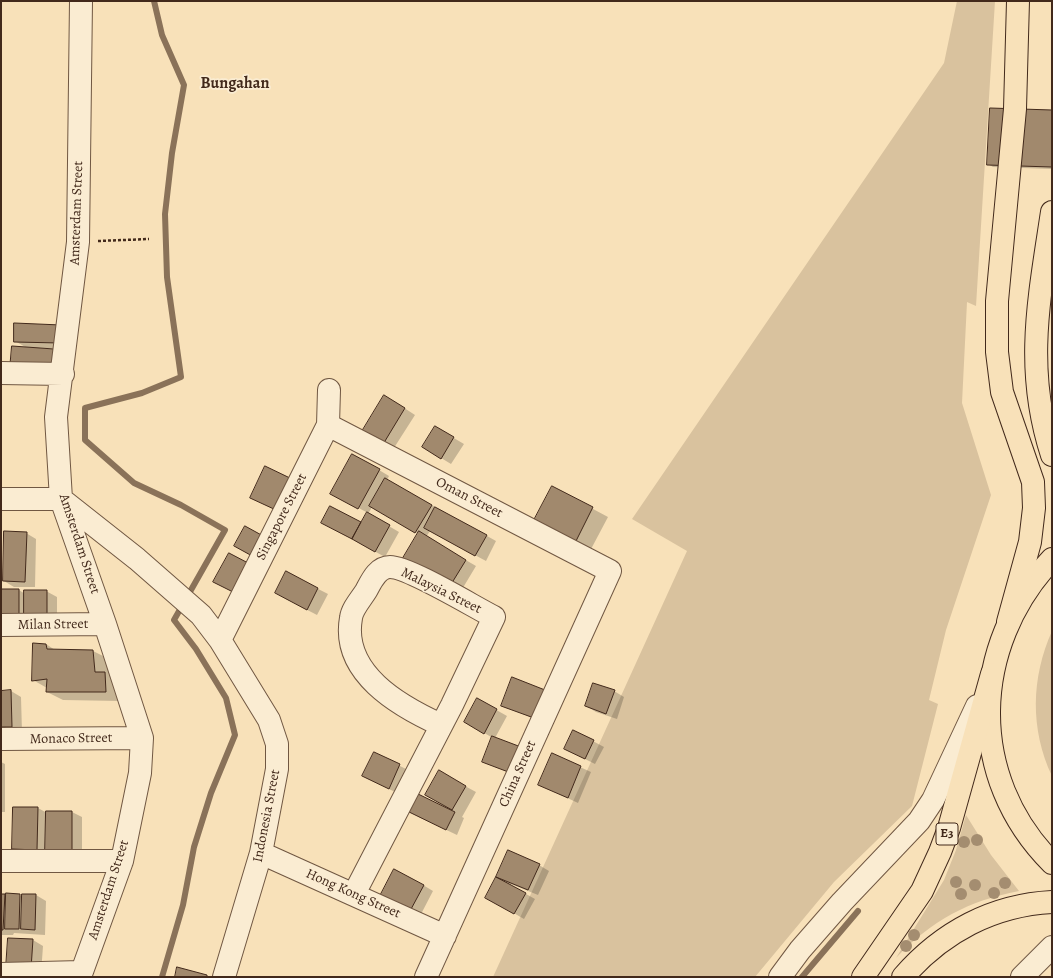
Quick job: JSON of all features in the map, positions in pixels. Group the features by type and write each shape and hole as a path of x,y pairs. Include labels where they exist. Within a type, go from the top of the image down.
{"main road":[{"path":"1008,622 1030,542 1034,508 1033,482 1002,392 997,352 998,301 1016,109 1018,1"},
{"path":"1052,212 1038,305 1036,371 1041,416 1052,455"},
{"path":"1052,559 1028,588 1008,622 1000,640 989,695 990,738 1000,780 1018,821 1030,839 1052,863"},
{"name":"E3","path":"863,977 922,891 940,852 949,828 992,674"},
{"path":"903,977 925,953 936,944 977,920 1013,907 1052,902"}],"street":[{"name":"Amsterdam Street","path":"81,1 78,242 63,374 56,417 61,499 106,624 142,738 140,773 122,860 81,975"},
{"path":"1,373 63,374"},
{"name":"Singapore Street","path":"220,640 328,425 329,390"},
{"name":"Oman Street","path":"328,425 610,571"},
{"path":"1,499 61,499"},
{"name":"Indonesia Street","path":"61,499 137,559 201,615 220,640 269,720 277,744 277,769 261,853 224,977"},
{"name":"Malaysia Street","path":"354,894 441,725 494,617 406,571 390,567 376,573 351,617 351,645 366,676 386,693 416,714 441,725"},
{"name":"China Street","path":"426,977 610,571"},
{"name":"Milan Street","path":"1,625 106,624"},
{"path":"780,977 800,950 842,902 911,830 926,812 992,674"},
{"name":"Monaco Street","path":"1,739 142,738"},
{"name":"Hong Kong Street","path":"261,853 445,936"},
{"path":"1,862 122,860"},
{"path":"1022,977 1052,947"},
{"path":"1,974 81,975"}],"path":[{"path":"78,242 149,239"}],"shaded area":[{"path":"957,1 995,1 976,306 967,302 962,403 991,495 946,630 929,700 938,704 912,806 834,882 755,977 493,977 687,551 632,519 944,63"},
{"path":"1052,631 1052,776 1040,740 1036,704 1040,667"},
{"path":"966,815 991,855 1019,891 983,900 952,914 923,933 896,958 944,880 956,850"}],"building":[{"path":"990,108 1052,110 1052,167 987,165"},
{"path":"14,323 61,325 60,343 14,342"},
{"path":"12,346 54,349 52,372 10,369"},
{"path":"384,395 405,408 382,446 361,433"},
{"path":"435,426 454,437 441,459 422,447"},
{"path":"352,454 380,469 358,509 330,494"},
{"path":"265,466 292,479 276,510 250,498"},
{"path":"385,478 432,505 415,533 369,506"},
{"path":"552,486 593,507 575,543 533,522"},
{"path":"330,506 361,522 352,539 321,523"},
{"path":"435,507 487,535 475,556 424,528"},
{"path":"367,512 390,525 375,552 352,539"},
{"path":"245,526 265,537 254,557 234,546"},
{"path":"4,531 27,532 25,582 3,581"},
{"path":"419,531 466,560 450,586 403,558"},
{"path":"229,553 250,564 235,593 213,582"},
{"path":"286,571 318,588 307,610 275,593"},
{"path":"1,589 19,589 19,623 1,623"},
{"path":"24,590 47,590 47,623 24,624"},
{"path":"33,643 46,644 47,649 93,650 95,672 105,672 106,692 46,692 47,679 32,681"},
{"path":"512,677 545,690 534,718 501,706"},
{"path":"593,683 615,690 606,714 585,706"},
{"path":"11,690 12,727 1,727 1,691"},
{"path":"477,698 497,709 484,734 464,722"},
{"path":"573,730 594,740 585,759 564,749"},
{"path":"492,736 521,747 511,773 482,762"},
{"path":"374,752 400,764 389,789 362,776"},
{"path":"552,753 581,766 568,798 538,785"},
{"path":"439,770 466,786 452,810 425,795"},
{"path":"416,793 455,812 446,830 407,811"},
{"path":"13,807 38,807 37,850 12,849"},
{"path":"46,811 72,811 72,855 45,855"},
{"path":"508,850 540,864 528,890 496,877"},
{"path":"394,869 424,885 410,911 380,896"},
{"path":"496,877 526,893 514,914 485,898"},
{"path":"6,893 20,894 19,929 5,929"},
{"path":"1,894 5,894 3,930 1,930"},
{"path":"22,894 36,894 35,930 21,929"},
{"path":"8,938 33,939 31,969 6,968"},
{"path":"177,967 207,975 207,977 175,977"}],"waterway":[{"path":"154,1 162,35 184,85 172,153 165,214 167,277 181,377 142,393 85,408 85,440 134,483 181,505 225,530 174,620 196,649 226,698 235,735 211,793 194,847 183,905 162,977"},
{"path":"802,977 858,911"}],"district":[{"name":"Bungahan","path":"235,84"}]}
